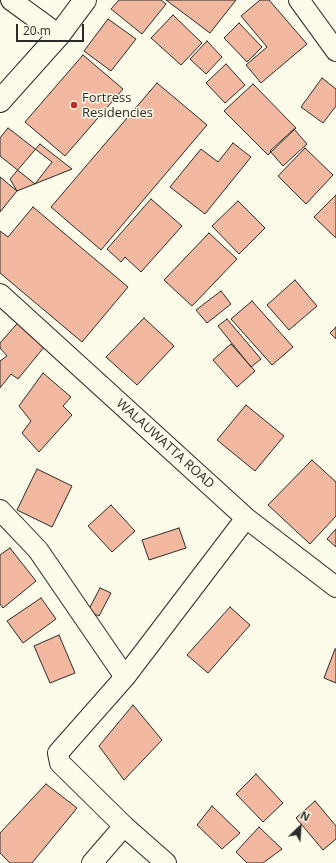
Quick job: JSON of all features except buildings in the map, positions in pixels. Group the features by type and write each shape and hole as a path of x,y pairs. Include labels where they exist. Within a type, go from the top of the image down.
{"main road":[{"path":"0,101 59,34 85,0"}],"street":[{"path":"11,0 59,34"},
{"path":"299,0 336,51"},
{"name":"WALAUWATTA ROAD","path":"0,294 246,518 336,588"},
{"path":"0,510 38,550 125,677"},
{"path":"166,863 124,826 60,763 58,753 125,677 246,518"},
{"path":"92,863 124,826"}],"place":[{"name":"Fortress Residencies","path":"74,105"}]}
